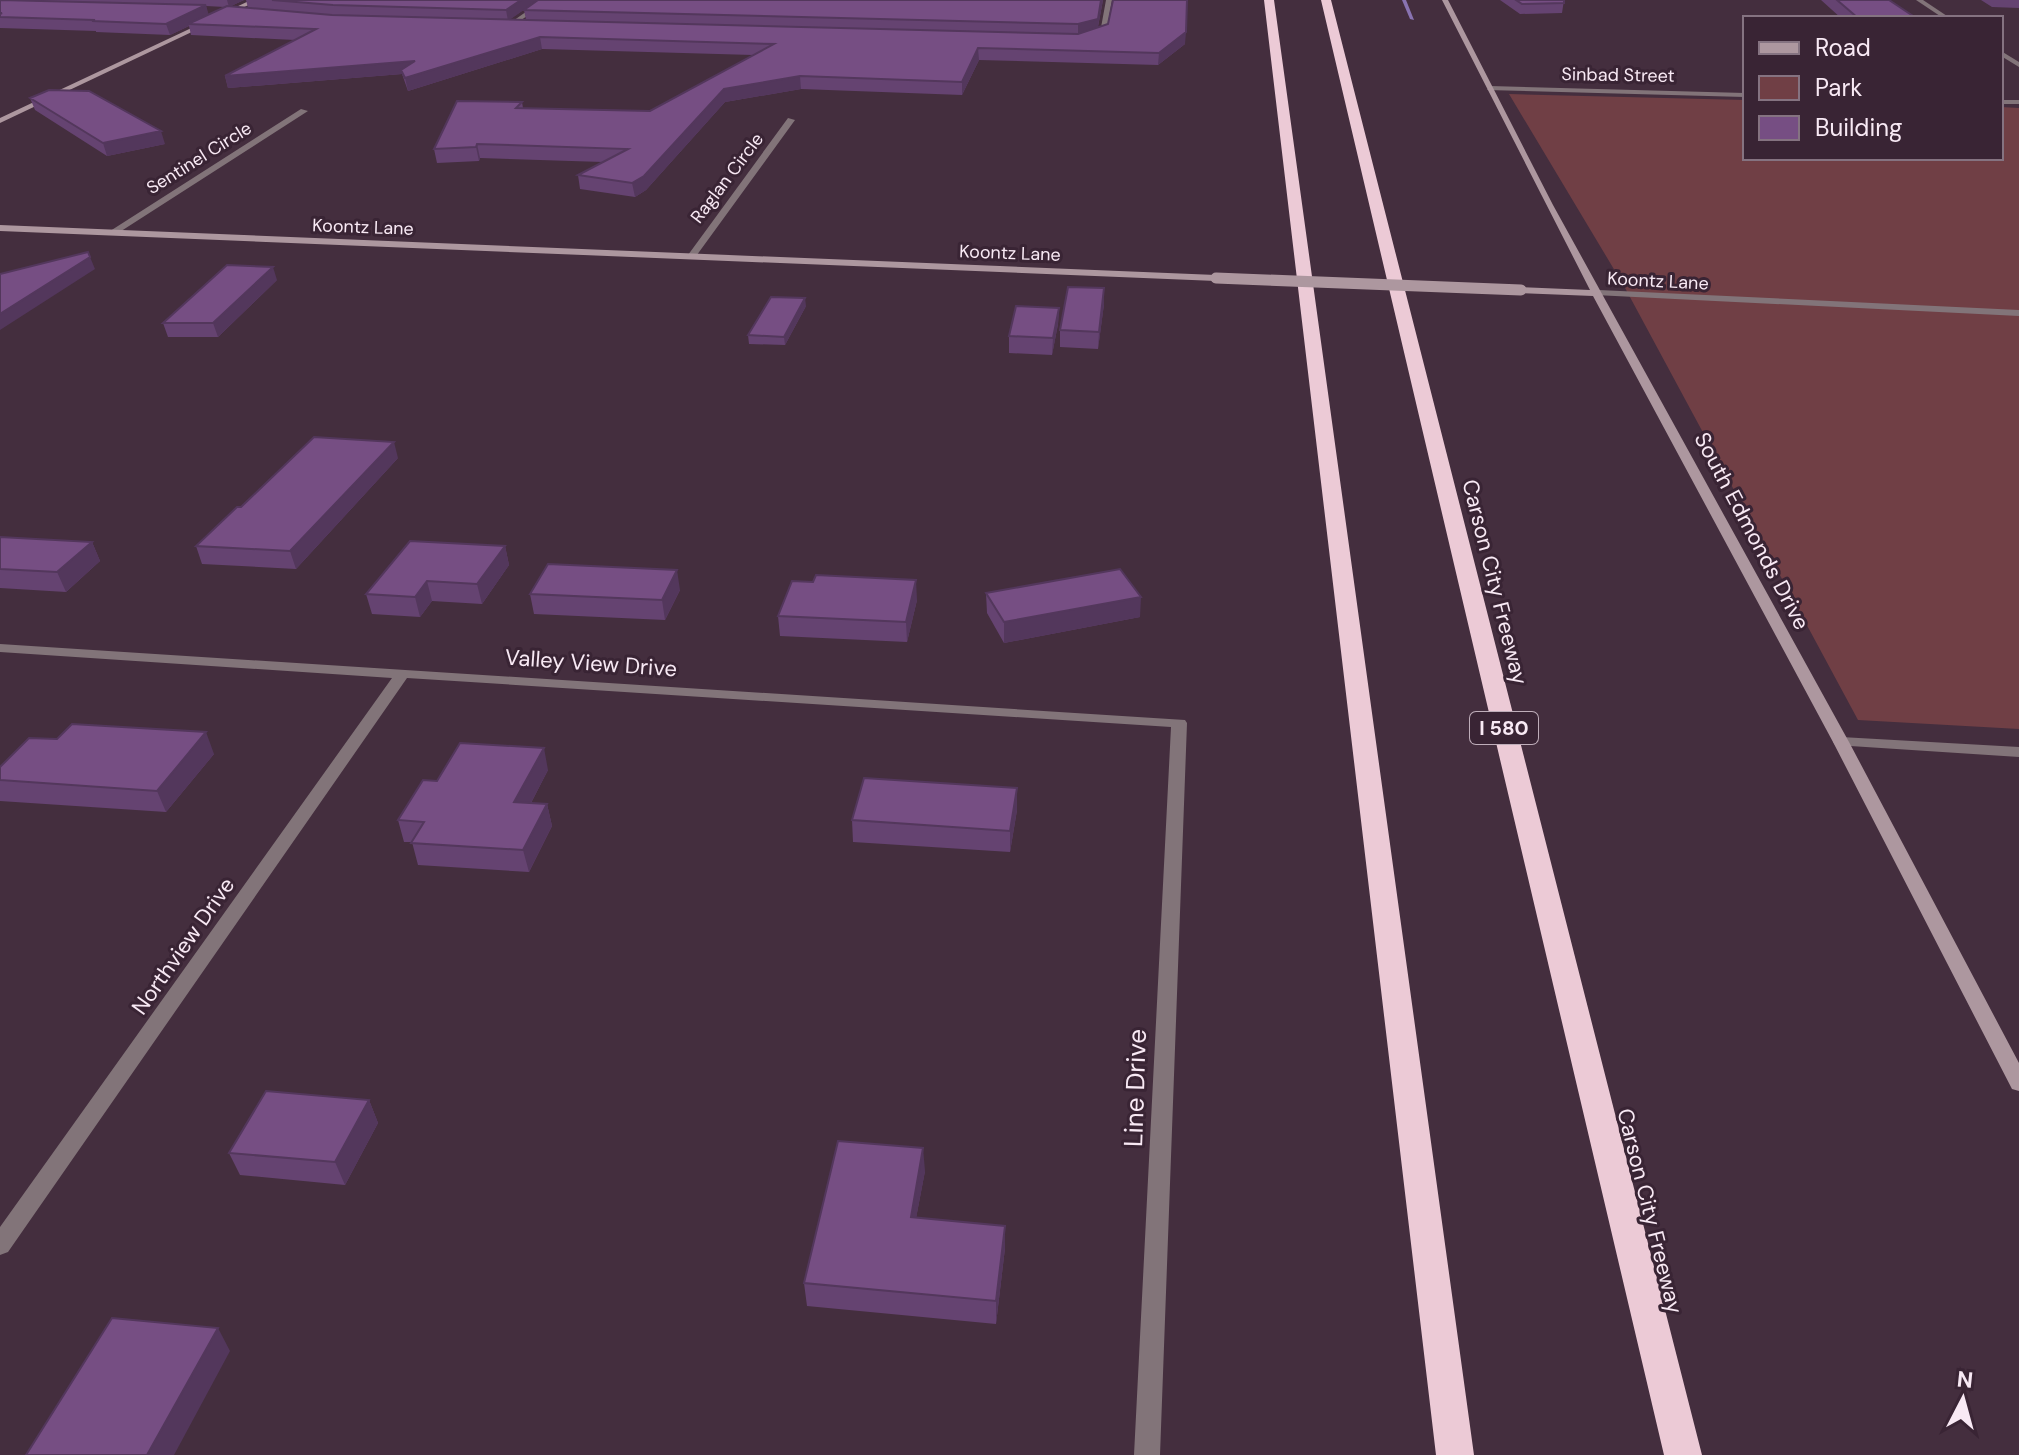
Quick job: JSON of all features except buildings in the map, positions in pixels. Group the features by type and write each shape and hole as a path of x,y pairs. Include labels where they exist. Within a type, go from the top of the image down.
{"highway":[{"path":"1269,0 1455,1455"},
{"name":"Carson City Freeway","path":"1326,0 1683,1455"}],"street":[{"path":"0,121 256,0"},
{"path":"512,24 547,0"},
{"path":"1078,40 1103,34 1109,0"},
{"name":"South Edmonds Drive","path":"1445,0 1549,205 1841,742 2019,1083"},
{"path":"1919,0 1944,16"},
{"path":"211,11 249,14"},
{"path":"501,24 523,25"},
{"name":"Sinbad Street","path":"1490,88 1743,95"},
{"name":"Sentinel Circle","path":"112,233 304,111"},
{"name":"Raglan Circle","path":"691,257 791,120"},
{"name":"Koontz Lane","path":"0,228 2019,313"},
{"name":"Valley View Drive","path":"0,648 1179,723"},
{"name":"Northview Drive","path":"0,1245 403,673"},
{"name":"Line Drive","path":"1147,1455 1179,723"},
{"path":"1841,742 2019,752"}],"green space":[{"path":"1509,94 1743,100 1743,160 2003,160 2003,107 2019,108 2019,729 1858,720 1624,286"}],"waterway":[{"path":"1404,0 1412,19"}]}
